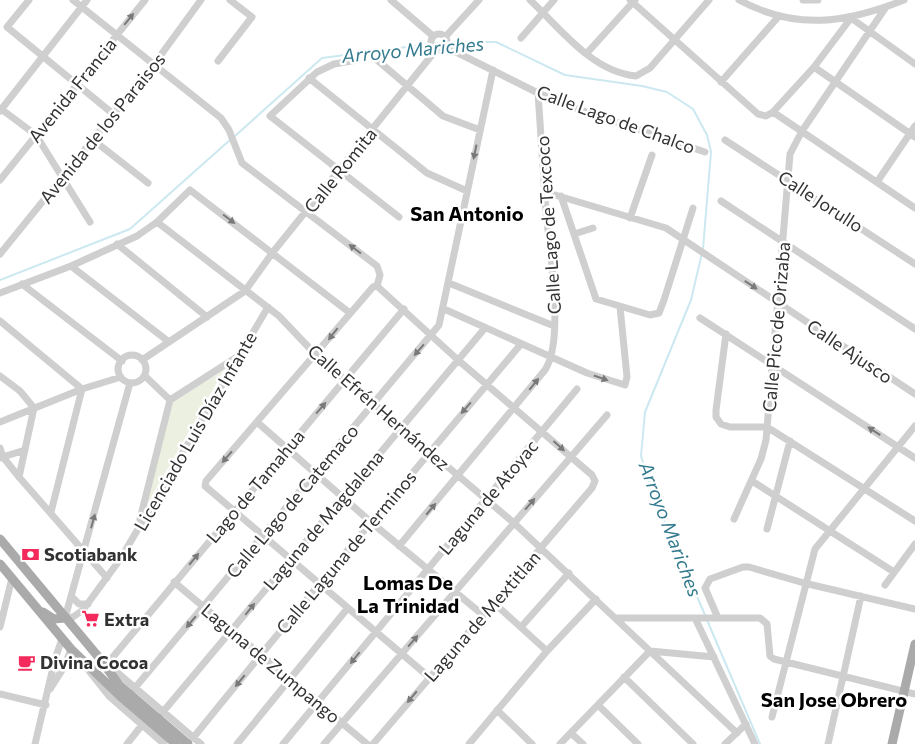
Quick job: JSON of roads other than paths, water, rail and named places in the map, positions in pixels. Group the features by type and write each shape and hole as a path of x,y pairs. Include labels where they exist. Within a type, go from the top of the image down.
{"main road":[{"path":"0,539 104,662 107,671 133,699 191,741"},
{"path":"0,564 62,639 120,696 174,744"},
{"path":"34,605 48,616 59,620 66,618"},
{"path":"66,618 74,651"},
{"path":"892,744 915,644"},
{"path":"156,738 174,744"}],"street":[{"path":"29,0 6,27 112,114"},
{"path":"73,0 155,63 221,118 242,162 377,266 380,275 377,286"},
{"path":"87,0 1,110 36,136 90,222"},
{"name":"Avenida Francia","path":"0,180 145,0"},
{"name":"Avenida de los Paraisos","path":"0,254 64,178 92,139 155,63 201,0"},
{"path":"218,60 252,17 230,0"},
{"path":"433,43 446,42 479,0"},
{"path":"530,0 587,53 616,71 639,76 650,68 709,0"},
{"path":"521,38 554,0"},
{"path":"739,0 779,16 820,20 850,18 904,0"},
{"path":"803,0 818,0"},
{"path":"587,53 632,1 674,41 761,115 773,112 814,67 850,18"},
{"path":"396,2 433,43"},
{"name":"Calle Pico de Orizaba","path":"734,519 764,450 790,154 802,131 886,7"},
{"path":"721,82 779,16"},
{"path":"850,18 915,64"},
{"path":"433,43 438,34 446,42"},
{"name":"Calle Lago de Chalco","path":"446,42 493,70 538,93 604,119 705,152"},
{"name":"Calle Romita","path":"142,360 245,290 339,169 408,86 433,43"},
{"path":"357,60 326,67 309,78 270,116 399,217"},
{"path":"377,60 443,116 480,130"},
{"path":"814,67 912,135"},
{"name":"Calle Lago de Catemaco","path":"134,689 315,475 373,402 432,335 442,320 493,70"},
{"path":"309,78 427,173 467,191"},
{"name":"Calle Lago de Texcoco","path":"538,93 554,326 552,357"},
{"path":"773,112 915,208"},
{"path":"877,182 912,135 915,126"},
{"path":"92,139 148,183"},
{"name":"Calle Jorullo","path":"725,140 915,264"},
{"path":"630,218 652,155"},
{"path":"0,293 71,266 144,232 190,190 350,313"},
{"name":"Calle Ajusco","path":"545,192 666,228 915,394"},
{"path":"561,196 595,298 650,315 659,313 693,208"},
{"path":"722,202 915,329"},
{"name":"Calle Efrén Hernández","path":"157,222 268,307 316,355 514,523 737,733"},
{"path":"574,234 593,228"},
{"path":"117,244 207,317"},
{"path":"71,266 169,342"},
{"path":"449,282 554,326"},
{"path":"22,284 122,361"},
{"path":"377,286 458,360 571,457"},
{"path":"377,286 373,287 350,313 205,484 206,488 233,512 402,653 429,678"},
{"name":"Licenciado Luis Díaz Infante","path":"66,618 80,614 107,578 268,307"},
{"path":"444,309 552,357 619,384 627,384 620,307"},
{"name":"Lago de Tamahua","path":"104,662 404,310"},
{"path":"700,318 915,458"},
{"path":"0,321 82,389"},
{"name":"Laguna de Magdalena","path":"162,713 485,328"},
{"path":"726,334 716,417 721,424 730,427 767,427 915,521"},
{"name":"Calle Laguna de Terminos","path":"191,741 318,583 372,523 429,452 521,344"},
{"path":"134,356 142,360 146,367 145,376 139,382 130,383 121,377 118,369 122,361 134,356"},
{"path":"138,527 170,400 238,356"},
{"path":"399,546 545,370 552,357"},
{"path":"145,376 170,400"},
{"path":"0,422 82,389 121,377"},
{"path":"1,378 20,391 34,408"},
{"path":"66,618 130,383"},
{"path":"51,512 82,389"},
{"name":"Laguna de Atoyac","path":"283,744 577,389"},
{"path":"19,477 34,408"},
{"path":"324,744 607,415"},
{"path":"258,422 315,475 482,615"},
{"path":"772,717 787,662 804,583 815,549 915,426"},
{"path":"768,529 790,441"},
{"path":"0,448 2,457 107,578"},
{"path":"2,457 24,450"},
{"name":"Laguna de Mextitlan","path":"372,744 592,488 595,481 592,475 571,457"},
{"path":"752,481 894,572"},
{"path":"886,585 915,544"},
{"path":"715,618 706,588 710,579 743,567 915,609"},
{"path":"521,627 569,573"},
{"path":"0,627 12,578"},
{"name":"Laguna de Zumpango","path":"174,582 367,744"},
{"path":"828,744 860,596"},
{"path":"72,598 79,604 88,604"},
{"path":"469,744 547,651 596,599"},
{"path":"494,602 547,651"},
{"path":"237,744 347,609"},
{"path":"617,618 762,619 766,624 770,656 915,694"},
{"path":"695,618 755,744"},
{"path":"35,744 46,705 53,666 62,639"},
{"path":"49,689 74,651 101,688 164,744"},
{"path":"560,744 572,734 650,651 714,657"},
{"path":"104,662 191,741 200,744"},
{"path":"624,678 694,744"},
{"path":"0,694 46,705"},
{"path":"599,706 638,744"},
{"path":"497,710 532,744"},
{"path":"726,744 746,724"},
{"path":"127,744 142,725"},
{"path":"572,734 583,744"}],"waterway":[{"name":"Arroyo Mariches","path":"235,136 322,58 445,42 496,42 565,75 642,86 667,92 693,109 707,135 711,152 703,249"},
{"name":"Arroyo Mariches","path":"0,280 130,229 231,139"},
{"name":"Arroyo Mariches","path":"702,253 691,300 645,412 641,456 652,492 705,615"},
{"name":"Arroyo Mariches","path":"707,620 760,744"}],"place":[{"name":"Scotiabank","path":"30,554"},
{"name":"Extra","path":"90,619"},
{"name":"Divina Cocoa","path":"26,662"}],"district":[{"name":"San Antonio","path":"467,213"},
{"name":"Lomas De La Trinidad","path":"408,594"},
{"name":"San Jose Obrero","path":"834,699"}]}
